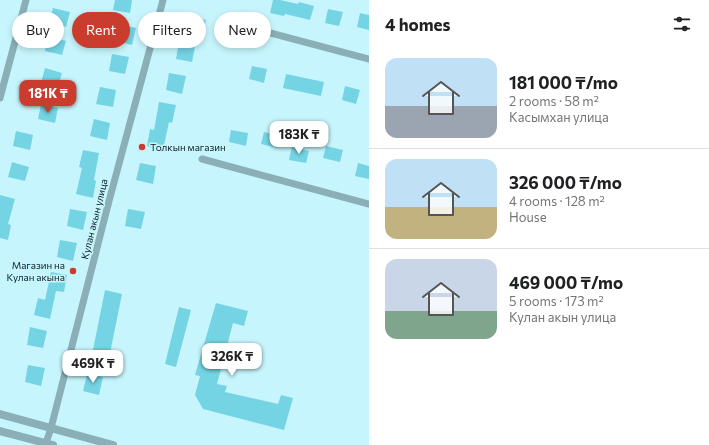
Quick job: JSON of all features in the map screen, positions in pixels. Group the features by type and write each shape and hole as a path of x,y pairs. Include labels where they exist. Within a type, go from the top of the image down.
{"street":[{"path":"0,98 26,0"},
{"name":"Кулан акын улица","path":"49,444 51,428 162,0"},
{"path":"271,33 369,59"},
{"path":"202,159 369,204"},
{"path":"0,414 113,445"},
{"path":"0,431 49,444"}],"building":[{"path":"115,0 132,0 130,13 113,10"},
{"path":"273,0 298,4 299,2 314,6 310,20 285,14 284,16 270,12"},
{"path":"53,8 70,12 66,27 64,26 64,12 52,12"},
{"path":"328,9 343,12 339,26 325,23"},
{"path":"360,13 369,15 369,30 357,27"},
{"path":"130,27 136,28 132,45 130,44"},
{"path":"46,48 64,48 62,55 45,51"},
{"path":"178,48 195,48 192,62 176,59"},
{"path":"112,54 129,57 125,74 109,71"},
{"path":"252,66 267,69 264,83 249,79"},
{"path":"45,68 62,73 58,87 41,83"},
{"path":"169,73 186,76 182,94 166,90"},
{"path":"286,74 324,82 321,96 283,88"},
{"path":"345,86 360,90 356,104 342,100"},
{"path":"100,87 116,90 113,107 96,104"},
{"path":"159,102 176,105 172,123 169,122 163,150 147,146 150,129 154,130"},
{"path":"41,104 58,108 55,123 38,119"},
{"path":"94,119 110,123 107,140 90,136"},
{"path":"231,130 248,133 246,146 229,142"},
{"path":"16,131 33,135 30,150 13,146"},
{"path":"264,132 281,136 278,148 261,144"},
{"path":"326,146 343,150 340,162 323,158"},
{"path":"292,147 309,151 306,163 289,160"},
{"path":"83,150 99,153 94,180 96,181 93,198 76,194 82,168 79,167"},
{"path":"12,162 29,167 25,181 8,177"},
{"path":"140,163 156,166 153,184 136,180"},
{"path":"358,163 369,166 369,179 355,176"},
{"path":"0,195 15,199 8,224 11,225 8,240 0,238"},
{"path":"70,209 87,212 83,230 67,226"},
{"path":"128,209 145,212 141,229 125,226"},
{"path":"60,240 77,243 73,261 57,257"},
{"path":"51,272 67,275 64,292 56,291 50,319 34,315 38,298 45,300"},
{"path":"105,290 122,294 108,363 91,360"},
{"path":"216,303 248,311 244,326 233,323 217,384 227,386 225,392 278,404 281,395 293,398 284,430 203,409 195,395 200,376 195,375"},
{"path":"179,307 191,310 176,367 165,364"},
{"path":"30,327 47,331 43,348 27,345"},
{"path":"28,365 45,368 41,386 25,382"},
{"path":"87,374 103,377 99,395 83,391"}],"place":[{"name":"Толкын магазин","path":"142,147"},
{"name":"Магазин на Кулан акына","path":"73,271"}]}
